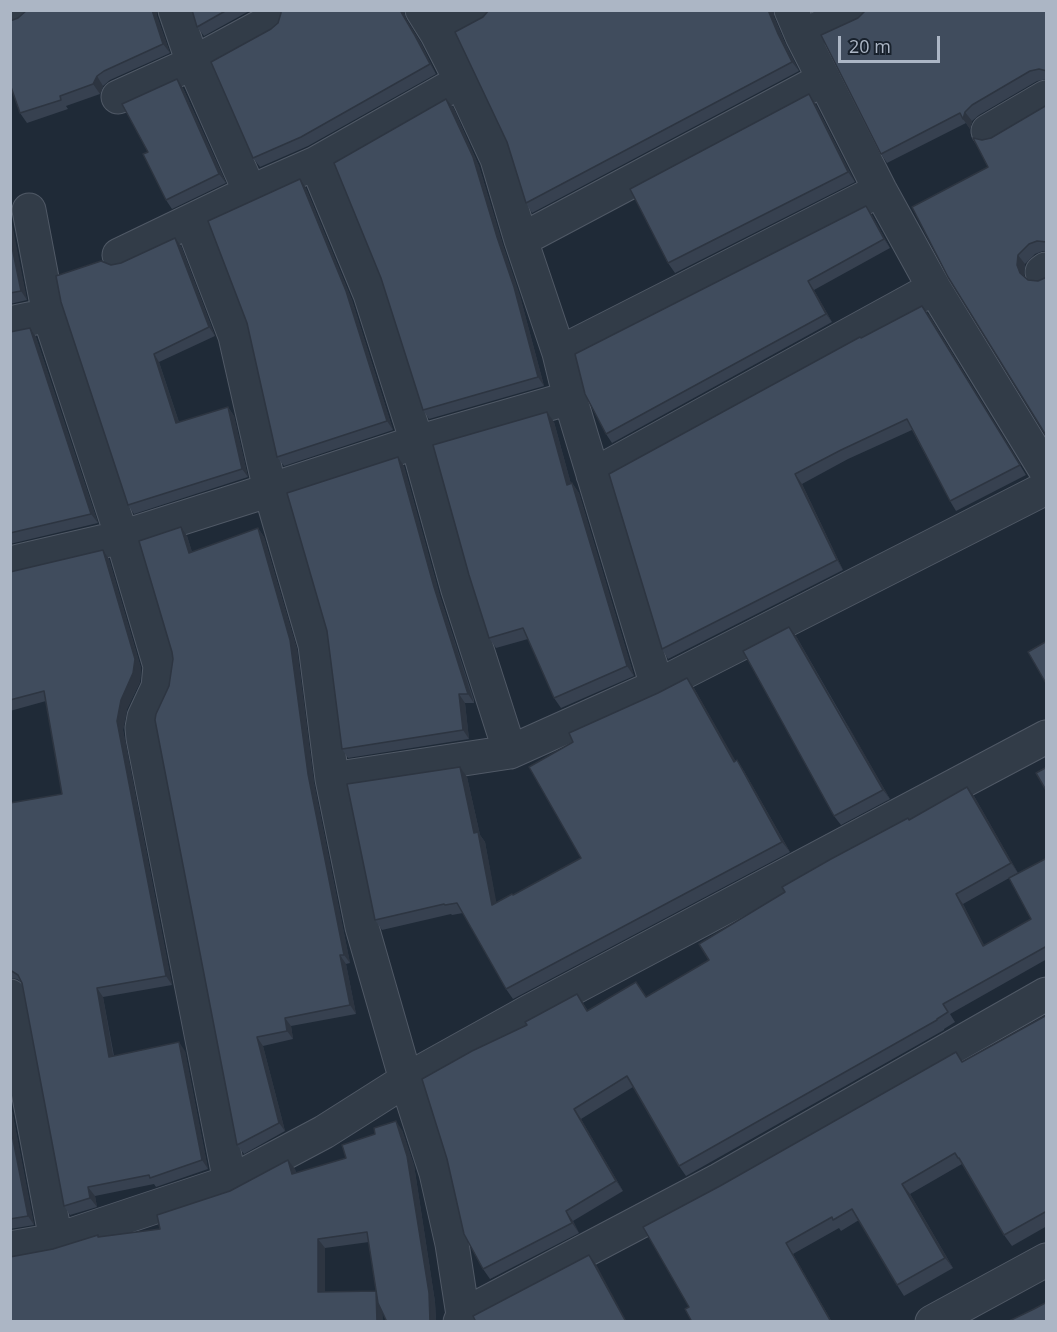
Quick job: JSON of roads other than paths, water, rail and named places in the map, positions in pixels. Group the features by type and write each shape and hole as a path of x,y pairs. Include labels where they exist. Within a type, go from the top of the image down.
{"street":[{"path":"175,10 194,63 250,192"},
{"path":"480,10 430,22 461,81 497,159 559,353 570,398 657,686"},
{"path":"857,10 796,23 880,190 934,288 1047,471"},
{"path":"118,97 194,63 269,22"},
{"path":"521,240 824,79"},
{"path":"119,255 316,162 461,81"},
{"path":"988,131 1047,98"},
{"path":"316,162 370,294 417,442 458,590 510,752"},
{"path":"559,353 880,190"},
{"path":"29,210 49,315 122,537 160,666 158,687 144,717 143,738 230,1182"},
{"path":"191,221 235,336 270,490 315,645 332,778 362,927 406,1080 436,1173 452,1244 461,1318 719,1179 1047,994"},
{"path":"593,475 934,288"},
{"path":"10,323 49,315"},
{"path":"10,563 122,537 417,442 570,398"},
{"path":"332,778 510,752 657,686 1047,488"},
{"path":"10,1248 56,1240 230,1182 324,1132 406,1080 540,1006 1047,737"},
{"path":"10,996 56,1240"},
{"path":"932,1322 1047,1260"}]}
